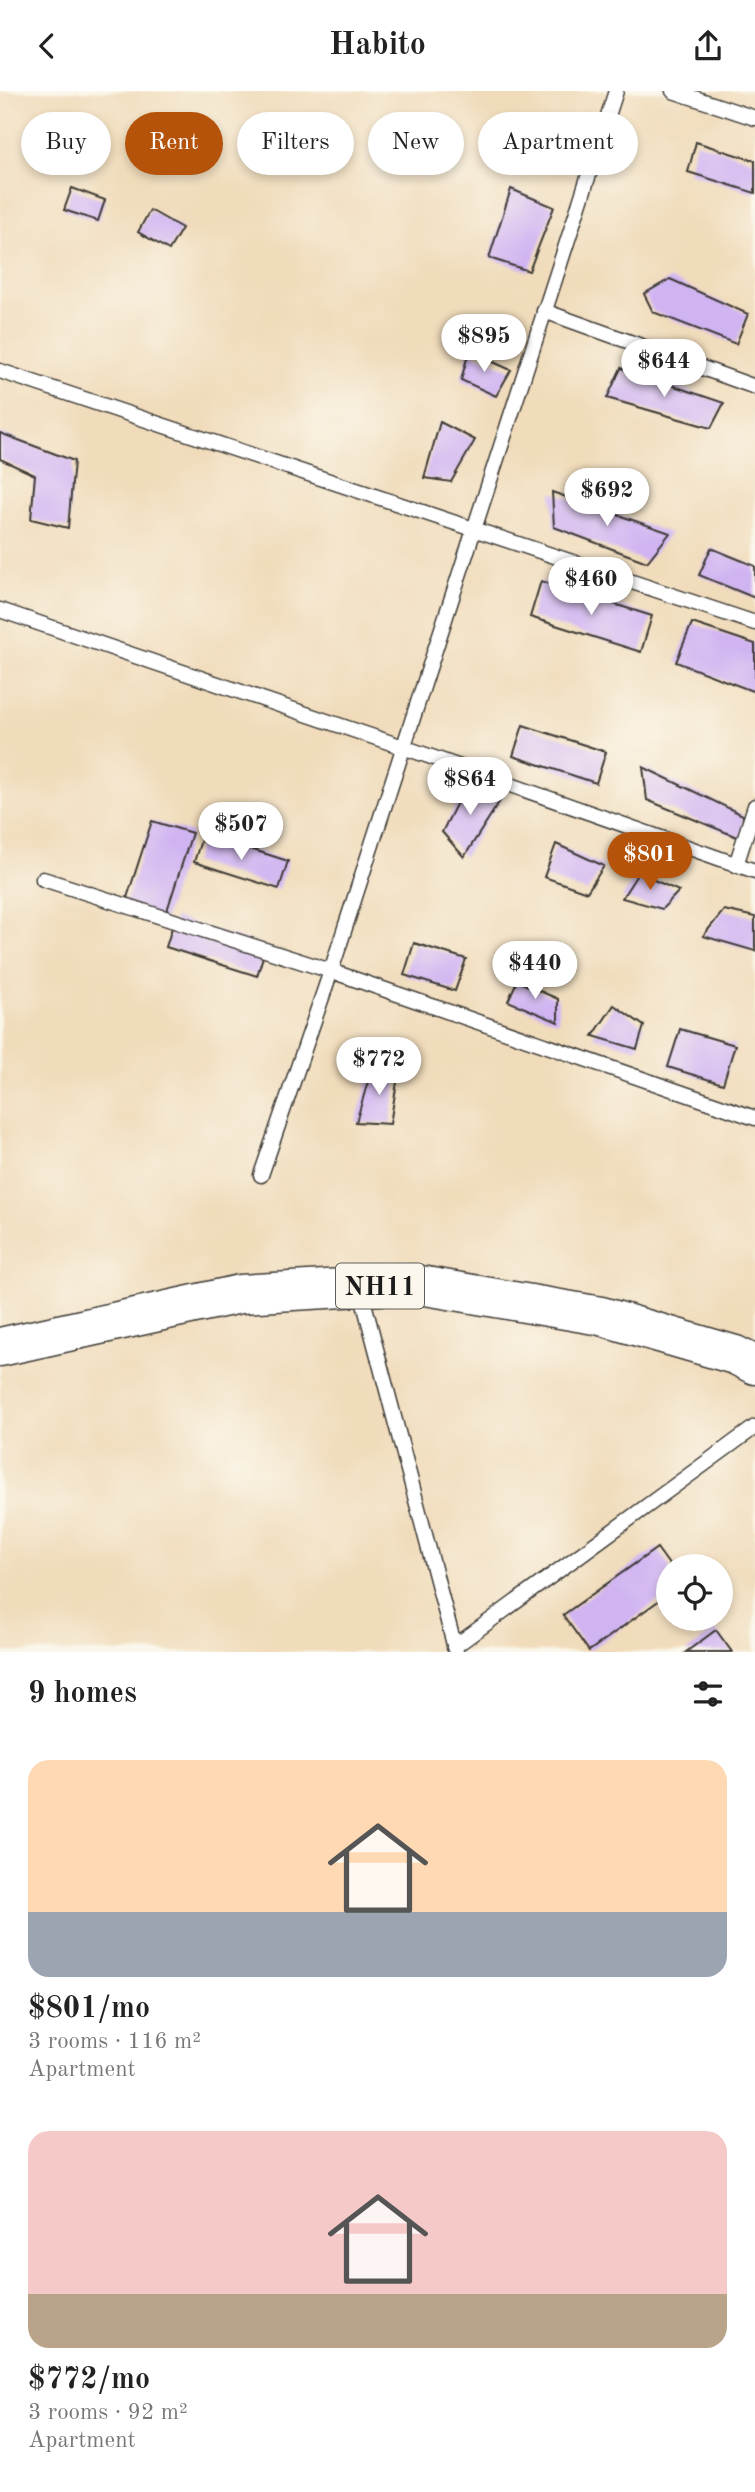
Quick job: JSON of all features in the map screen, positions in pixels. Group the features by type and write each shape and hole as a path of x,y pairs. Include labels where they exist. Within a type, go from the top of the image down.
{"highway":[{"name":"NH11","path":"0,1346 240,1294 414,1284 601,1315 735,1355 755,1365"}],"lane":[{"path":"261,1175 331,971 616,91"},
{"path":"673,91 755,118"},
{"path":"544,311 755,387"},
{"path":"0,371 755,623"},
{"path":"0,610 403,747 755,871"},
{"path":"736,865 755,806"},
{"path":"43,879 331,971 755,1118"},
{"path":"360,1287 455,1650 755,1427"}],"building":[{"path":"696,142 755,161 755,193 688,172"},
{"path":"72,188 105,200 98,221 64,210"},
{"path":"511,189 554,207 529,271 489,258"},
{"path":"150,210 182,228 169,250 138,232"},
{"path":"670,279 748,314 736,344 653,312 644,294"},
{"path":"469,351 511,370 496,396 461,380"},
{"path":"621,368 724,403 711,428 607,398"},
{"path":"440,422 475,440 451,482 424,478"},
{"path":"0,433 74,461 68,528 31,519 35,475 0,459"},
{"path":"552,492 670,533 647,562 554,527"},
{"path":"711,548 755,566 755,598 699,575"},
{"path":"541,581 652,616 641,652 530,617"},
{"path":"692,623 755,644 755,692 676,662"},
{"path":"523,725 606,752 596,783 513,756"},
{"path":"643,767 743,815 742,839 647,800"},
{"path":"466,785 503,796 464,857 442,832"},
{"path":"152,821 192,833 163,923 123,910"},
{"path":"203,834 288,861 279,889 194,862"},
{"path":"556,844 604,866 587,892 544,877"},
{"path":"638,873 679,891 662,909 622,898"},
{"path":"724,910 755,917 755,951 703,936"},
{"path":"175,918 266,947 257,976 166,947"},
{"path":"414,943 466,959 455,991 404,975"},
{"path":"517,981 558,999 558,1022 508,1001"},
{"path":"614,1005 644,1026 637,1049 593,1036"},
{"path":"680,1029 735,1045 723,1084 668,1067"},
{"path":"372,1068 399,1070 390,1124 356,1122"},
{"path":"657,1548 661,1554 656,1554 656,1603 589,1651 563,1615"},
{"path":"717,1631 732,1652 686,1652"}]}
